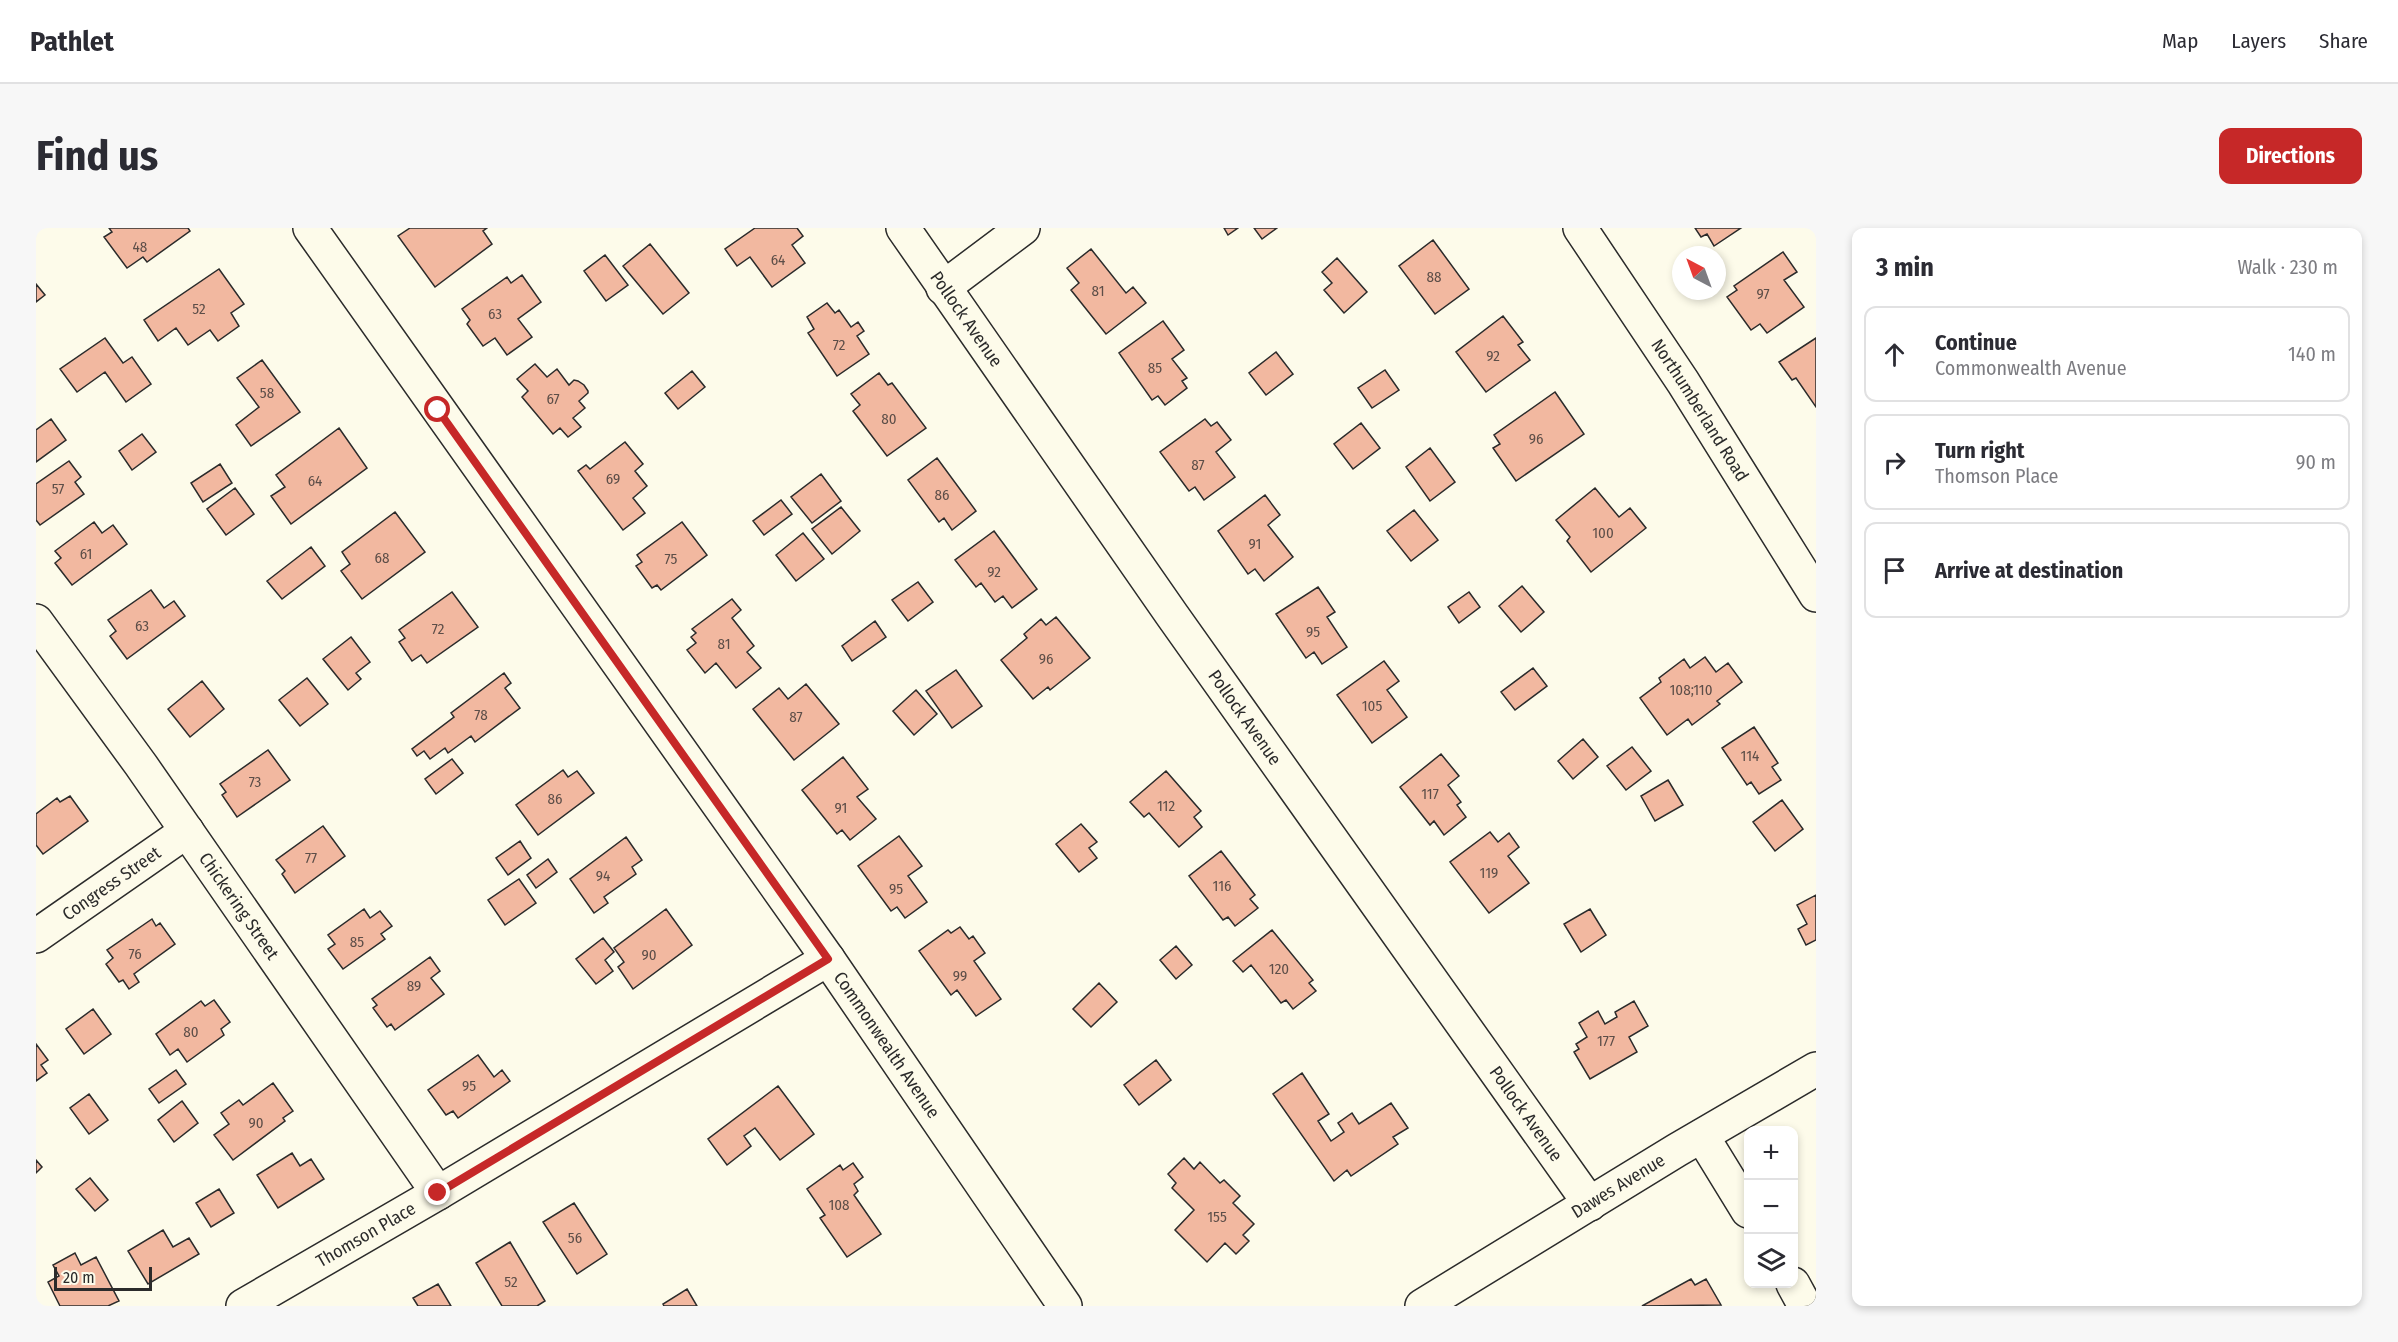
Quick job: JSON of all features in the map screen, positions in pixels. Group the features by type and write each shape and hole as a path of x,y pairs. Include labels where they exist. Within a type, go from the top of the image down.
{"street":[{"name":"Commonwealth Avenue","path":"310,228 828,959 1065,1306"},
{"name":"Pollock Avenue","path":"903,228 943,288 1590,1204"},
{"path":"943,288 1023,228"},
{"name":"Northumberland Road","path":"1580,228 1683,382 1816,595"},
{"name":"Chickering Street","path":"36,621 188,831 438,1193"},
{"name":"Congress Street","path":"36,936 188,831"},
{"name":"Thomson Place","path":"243,1306 438,1193 828,959"},
{"name":"Dawes Avenue","path":"1422,1306 1816,1069"},
{"path":"1702,1136 1744,1203"},
{"path":"1795,1288 1805,1306"}],"building":[{"path":"109,228 188,228 190,231 147,262 143,257 127,268 104,237 112,232"},
{"path":"410,228 487,228 483,231 492,244 435,287 398,236"},
{"path":"755,228 797,228 803,236 792,245 805,263 772,287 750,257 737,266 725,249"},
{"path":"1224,228 1238,228 1228,235"},
{"path":"1254,228 1277,228 1262,239"},
{"path":"1695,228 1741,228 1714,246 1707,234 1701,237"},
{"path":"1433,240 1469,289 1435,314 1399,266"},
{"path":"650,244 689,293 663,314 623,266"},
{"path":"1091,249 1126,293 1133,287 1146,303 1106,334 1071,290 1079,283 1067,268"},
{"path":"1783,252 1797,272 1784,280 1804,307 1767,333 1760,324 1751,330 1727,297 1737,290 1734,286"},
{"path":"605,255 628,285 606,301 584,271"},
{"path":"1337,258 1367,292 1344,313 1324,290 1332,283 1322,272"},
{"path":"219,269 244,304 231,313 239,326 218,341 210,330 188,345 176,328 158,341 144,320"},
{"path":"522,275 541,302 518,319 532,337 507,355 495,338 483,346 467,324 470,320 462,309 507,277 511,283"},
{"path":"36,284 45,295 36,302"},
{"path":"827,303 835,313 839,310 851,327 858,322 864,331 857,336 869,354 837,376 808,333 814,329 807,317"},
{"path":"1503,316 1523,342 1518,345 1530,360 1486,392 1456,352"},
{"path":"1163,321 1184,350 1172,359 1187,378 1182,381 1187,388 1165,405 1158,396 1152,400 1119,353"},
{"path":"105,338 123,363 132,357 151,384 126,402 105,372 77,392 60,369"},
{"path":"1816,338 1816,407 1796,378 1792,380 1779,362"},
{"path":"1276,352 1293,374 1266,395 1249,373"},
{"path":"262,360 300,412 251,446 236,425 259,407 237,378"},
{"path":"535,364 547,377 557,369 569,385 574,380 578,381 588,391 579,401 585,408 573,418 581,427 568,437 560,428 553,434 522,397 528,391 517,379"},
{"path":"1385,370 1399,390 1372,408 1358,388"},
{"path":"692,371 705,387 678,409 665,393"},
{"path":"879,373 888,385 892,383 926,428 887,456 853,411 860,405 851,394"},
{"path":"1555,392 1584,434 1516,481 1493,448 1500,444 1494,435"},
{"path":"51,419 66,440 36,462 36,430"},
{"path":"1205,419 1211,426 1217,422 1231,440 1216,452 1235,477 1204,500 1195,487 1189,491 1160,452"},
{"path":"1361,423 1380,448 1353,469 1334,444"},
{"path":"339,428 367,468 291,524 271,496 285,487 276,475"},
{"path":"142,434 156,452 132,470 119,451"},
{"path":"625,442 643,464 635,471 647,486 633,498 645,513 623,530 578,471 586,465 590,469"},
{"path":"1430,448 1455,482 1430,501 1406,467"},
{"path":"937,458 976,511 952,530 944,518 939,522 908,480"},
{"path":"69,461 81,477 75,482 84,494 40,525 36,520 36,484"},
{"path":"220,464 232,483 203,502 191,483"},
{"path":"821,474 841,501 812,523 791,497"},
{"path":"235,488 254,514 226,535 207,509"},
{"path":"1595,488 1619,517 1630,508 1646,528 1591,572 1567,541 1570,537 1556,520"},
{"path":"1265,495 1280,515 1268,525 1293,557 1264,581 1255,569 1248,574 1218,531"},
{"path":"781,500 792,514 764,535 753,521"},
{"path":"841,507 860,531 832,554 812,529"},
{"path":"1414,510 1438,540 1411,561 1387,531"},
{"path":"395,512 425,552 362,599 341,571 350,564 342,552"},
{"path":"94,522 102,533 113,525 127,544 72,585 55,563 61,558 55,551"},
{"path":"682,522 707,555 661,590 657,585 652,588 636,566 642,562 637,555"},
{"path":"994,531 1037,589 1012,608 1003,596 995,602 981,583 976,587 955,560"},
{"path":"803,533 824,559 796,581 776,555"},
{"path":"311,547 325,566 282,599 267,581"},
{"path":"918,582 933,602 908,621 892,600"},
{"path":"1522,586 1544,612 1521,632 1499,606"},
{"path":"1318,587 1335,612 1327,617 1347,647 1322,664 1314,652 1306,658 1276,614"},
{"path":"151,590 164,608 174,601 185,616 127,659 110,636 116,631 108,620"},
{"path":"452,592 478,627 427,663 421,655 412,661 399,642 405,638 399,630"},
{"path":"1469,592 1480,607 1459,623 1448,607"},
{"path":"732,599 741,610 732,618 754,646 747,652 761,668 736,688 716,663 705,673 687,650 696,643 691,637 696,633 692,629"},
{"path":"1056,617 1090,658 1050,690 1048,687 1033,699 1001,660 1027,638 1024,634 1041,619 1046,625"},
{"path":"875,621 886,637 852,661 842,646"},
{"path":"351,637 370,662 356,673 361,679 348,690 323,659"},
{"path":"1705,657 1716,672 1728,663 1742,682 1717,701 1720,704 1692,725 1688,719 1667,735 1640,698 1661,682 1659,678 1684,659 1690,668"},
{"path":"1384,661 1399,681 1387,690 1407,717 1372,743 1337,695"},
{"path":"1533,668 1547,686 1515,710 1501,692"},
{"path":"956,670 982,706 952,728 926,691"},
{"path":"504,673 511,683 505,688 520,708 475,742 471,736 448,753 445,748 430,759 424,751 417,756 412,749 454,717 451,713"},
{"path":"307,678 328,704 300,726 279,700"},
{"path":"202,681 224,709 190,737 168,709"},
{"path":"806,684 839,724 794,760 753,709 779,688 788,699"},
{"path":"916,690 937,714 914,735 893,711"},
{"path":"1754,727 1778,763 1772,767 1781,780 1759,794 1751,782 1747,785 1722,748"},
{"path":"1583,739 1598,757 1573,779 1558,761"},
{"path":"1632,747 1651,771 1626,790 1607,766"},
{"path":"268,750 290,780 237,817 222,795 226,792 220,784"},
{"path":"1441,754 1459,776 1448,785 1461,802 1457,805 1466,817 1444,835 1434,821 1430,825 1400,787"},
{"path":"843,757 868,789 857,797 876,819 850,840 842,830 837,834 802,790"},
{"path":"452,759 463,773 436,794 425,779"},
{"path":"563,770 568,777 577,771 594,793 538,835 516,805"},
{"path":"1166,771 1201,811 1194,817 1202,827 1179,847 1149,813 1144,817 1130,802"},
{"path":"1668,780 1683,805 1655,821 1641,796"},
{"path":"70,796 88,821 43,854 36,845 36,814 57,798 60,802"},
{"path":"1782,800 1803,829 1775,851 1753,822"},
{"path":"1081,824 1097,842 1089,848 1097,858 1079,872 1056,844"},
{"path":"323,826 345,856 295,893 282,874 285,871 276,860"},
{"path":"1490,832 1498,842 1509,833 1519,847 1508,856 1529,883 1489,913 1450,862"},
{"path":"899,836 922,866 908,876 927,902 905,918 897,907 891,911 858,866"},
{"path":"626,837 642,860 632,867 636,874 604,897 608,903 594,913 570,879"},
{"path":"520,841 531,858 508,875 496,858"},
{"path":"1221,851 1255,895 1250,899 1258,908 1235,926 1228,917 1223,920 1189,876"},
{"path":"548,859 557,872 536,888 527,875"},
{"path":"519,879 536,903 505,925 488,900"},
{"path":"1816,895 1816,940 1806,945 1798,929 1807,924 1797,905"},
{"path":"364,909 370,918 380,911 392,926 381,934 385,939 343,969 328,949 335,944 328,935"},
{"path":"666,909 692,945 633,989 618,967 624,962 614,948"},
{"path":"1590,909 1606,935 1581,952 1564,924"},
{"path":"152,919 156,926 160,923 175,944 134,974 139,982 129,989 123,980 119,982 106,964 113,958 107,950"},
{"path":"960,927 969,939 973,936 985,953 974,961 1001,999 976,1016 957,990 951,995 919,951 948,930 951,933"},
{"path":"1272,930 1313,980 1309,983 1316,991 1293,1009 1286,1000 1281,1003 1251,965 1243,972 1233,961"},
{"path":"603,938 614,952 605,960 613,971 596,984 576,959"},
{"path":"1176,946 1192,965 1176,979 1160,960"},
{"path":"430,957 440,971 431,978 444,994 395,1030 391,1024 387,1027 373,1008 377,1005 372,999"},
{"path":"1099,983 1117,1002 1091,1027 1073,1009"},
{"path":"214,1000 230,1022 221,1029 224,1035 187,1062 178,1049 170,1055 156,1034 201,1001 205,1006"},
{"path":"1634,1001 1648,1026 1629,1037 1637,1052 1590,1079 1574,1052 1579,1049 1576,1044 1587,1037 1579,1023 1598,1011 1605,1024 1617,1017 1615,1012"},
{"path":"93,1009 111,1034 84,1054 66,1029"},
{"path":"36,1044 48,1060 41,1065 47,1073 36,1081"},
{"path":"478,1055 494,1077 502,1070 510,1081 458,1118 453,1111 446,1115 428,1090"},
{"path":"1156,1060 1171,1080 1139,1105 1124,1085"},
{"path":"176,1070 186,1084 159,1103 149,1089"},
{"path":"1302,1073 1329,1114 1318,1121 1331,1141 1344,1132 1338,1123 1352,1113 1359,1124 1391,1103 1408,1128 1393,1137 1398,1144 1351,1176 1347,1170 1334,1181 1273,1094"},
{"path":"273,1083 293,1111 283,1118 285,1121 233,1160 214,1135 229,1124 221,1113 239,1100 243,1105"},
{"path":"778,1086 814,1134 780,1160 755,1128 744,1136 751,1146 727,1165 708,1139"},
{"path":"89,1094 108,1120 89,1134 70,1108"},
{"path":"182,1101 198,1123 174,1142 158,1120"},
{"path":"292,1153 300,1166 311,1159 324,1179 278,1208 257,1175"},
{"path":"1184,1158 1194,1169 1200,1162 1220,1183 1224,1180 1240,1196 1233,1203 1254,1224 1243,1235 1249,1241 1236,1254 1225,1243 1207,1262 1175,1230 1194,1210 1172,1188 1176,1183 1168,1174"},
{"path":"36,1160 42,1167 36,1173"},
{"path":"853,1163 863,1177 854,1184 858,1191 854,1195 881,1234 847,1257 820,1218 825,1215 807,1189 840,1165 843,1170"},
{"path":"90,1178 108,1200 95,1211 76,1189"},
{"path":"219,1189 234,1213 211,1227 196,1203"},
{"path":"574,1203 607,1254 577,1274 543,1222"},
{"path":"163,1230 173,1247 189,1238 199,1254 148,1284 128,1251"},
{"path":"510,1242 545,1301 537,1306 502,1306 476,1263"},
{"path":"75,1253 81,1265 96,1257 119,1301 108,1306 60,1306 48,1282 59,1276 53,1265"},
{"path":"1691,1279 1695,1285 1706,1279 1721,1305 1642,1306"},
{"path":"438,1284 451,1306 418,1306 413,1298"},
{"path":"687,1289 697,1306 664,1306 663,1304"}],"route":[{"path":"438,410 828,959 438,1193"}]}
